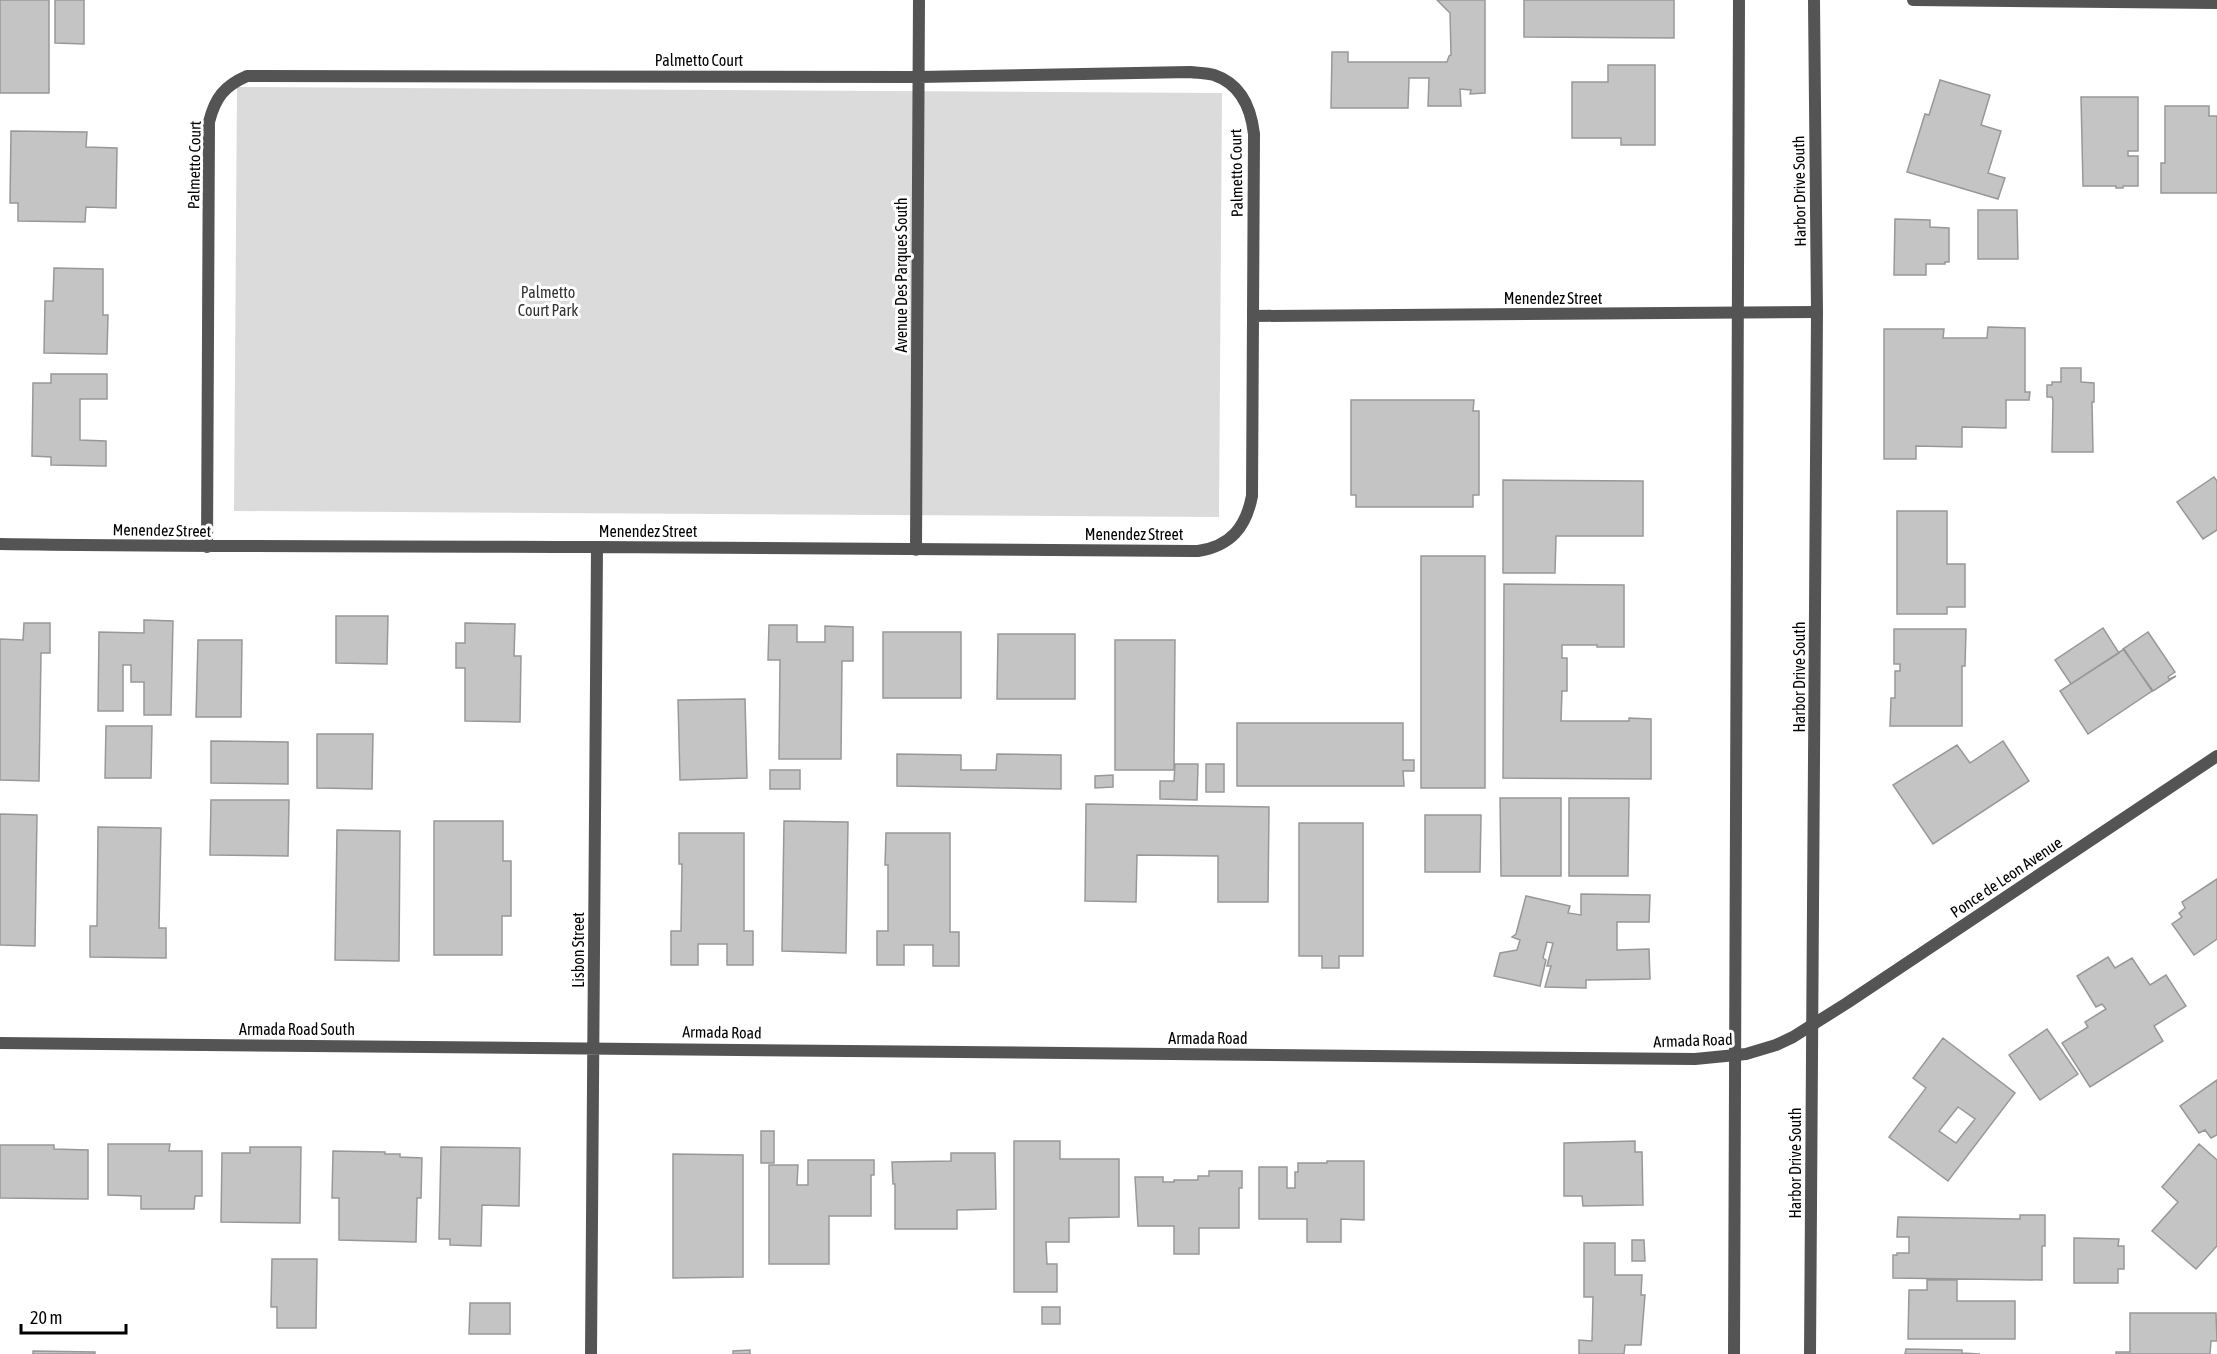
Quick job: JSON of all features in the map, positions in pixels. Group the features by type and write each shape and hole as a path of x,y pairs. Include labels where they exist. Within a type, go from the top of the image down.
{"street":[{"name":"Avenue Des Parques South","path":"916,550 919,0"},
{"path":"1734,1354 1739,0"},
{"name":"Harbor Drive South","path":"1810,1354 1817,312 1814,0"},
{"path":"1913,0 2217,3"},
{"name":"Palmetto Court","path":"207,547 209,122 213,107 221,92 233,82 247,76 918,77 1190,72 1213,75 1230,83 1252,112 1254,134 1252,482"},
{"name":"Menendez Street","path":"1253,316 1817,312"},
{"name":"Menendez Street","path":"0,544 1198,551 1210,549 1230,538 1245,520 1252,496 1252,482"},
{"name":"Lisbon Street","path":"591,1354 597,547"},
{"name":"Ponce de Leon Avenue","path":"1813,1024 2217,756"},
{"name":"Armada Road","path":"594,1047 1684,1059 1735,1057 1776,1045 1813,1024"},
{"name":"Armada Road South","path":"0,1043 594,1047"}],"green space":[{"name":"Palmetto Court Park","path":"237,87 1222,93 1219,517 234,511"}],"building":[{"path":"0,0 49,0 49,93 0,93"},
{"path":"55,0 84,0 84,44 55,43"},
{"path":"1437,0 1485,0 1485,93 1470,94 1471,90 1460,89 1461,106 1428,106 1429,78 1409,78 1408,108 1331,108 1332,52 1348,52 1348,62 1447,62 1451,55 1450,13"},
{"path":"1524,0 1674,0 1674,38 1524,37"},
{"path":"1608,65 1655,65 1655,145 1621,145 1621,138 1572,138 1572,82 1608,82"},
{"path":"1940,80 1990,95 1981,125 2001,131 1988,173 2005,178 1998,199 1907,172 1925,114 1929,115"},
{"path":"2081,97 2138,97 2138,151 2128,151 2128,156 2138,156 2138,186 2116,188 2116,186 2083,186"},
{"path":"2165,106 2209,106 2209,116 2217,116 2217,193 2161,193 2161,163 2165,163"},
{"path":"11,131 87,132 86,147 117,148 116,208 86,207 85,222 18,221 18,203 10,203"},
{"path":"1978,210 2017,210 2018,259 1978,259"},
{"path":"1895,219 1930,220 1930,227 1949,228 1949,262 1926,264 1926,275 1894,275"},
{"path":"54,268 103,269 103,315 108,315 107,354 44,353 45,301 53,301"},
{"path":"1988,327 2025,328 2025,392 2030,392 2029,400 2006,400 2006,428 1962,427 1962,447 1916,446 1916,459 1884,459 1884,329 1944,329 1943,338 1987,338"},
{"path":"2061,368 2081,368 2081,382 2094,383 2093,452 2052,452 2053,401 2052,397 2047,397 2047,385 2052,385 2052,382 2061,382"},
{"path":"51,374 107,374 107,399 80,399 80,440 106,441 106,466 51,465 51,457 32,456 33,383 51,383"},
{"path":"1351,400 1474,400 1473,411 1479,411 1479,495 1473,495 1473,507 1356,507 1356,495 1351,495"},
{"path":"2214,477 2217,481 2217,530 2203,539 2177,502"},
{"path":"1503,480 1643,481 1643,536 1556,536 1555,573 1503,573"},
{"path":"1897,511 1947,511 1947,564 1965,564 1965,607 1947,607 1947,614 1897,614"},
{"path":"1421,556 1485,556 1485,788 1421,788"},
{"path":"1504,584 1624,585 1624,647 1562,645 1562,658 1567,658 1567,691 1562,691 1561,721 1651,719 1651,779 1503,778"},
{"path":"336,616 388,616 387,664 336,663"},
{"path":"144,620 173,621 171,715 144,715 144,682 131,682 131,665 123,665 123,711 98,711 99,632 144,633"},
{"path":"24,623 50,623 50,653 41,653 39,781 0,780 0,639 23,640"},
{"path":"465,623 515,624 514,656 521,656 520,722 465,721 465,668 456,668 456,643 465,643"},
{"path":"769,625 797,625 797,642 825,642 825,626 853,627 853,661 842,661 841,759 779,759 780,660 768,660"},
{"path":"2103,628 2119,653 2071,684 2055,660"},
{"path":"1894,629 1966,629 1965,666 1962,666 1962,726 1890,726 1891,698 1895,698 1895,671 1900,671 1900,664 1894,664"},
{"path":"883,632 961,632 961,698 883,698"},
{"path":"2148,632 2175,672 2168,677 2169,679 2176,676 2153,691 2123,649"},
{"path":"998,634 1075,634 1075,699 997,699"},
{"path":"198,640 242,640 241,717 196,717"},
{"path":"1115,640 1175,640 1174,770 1115,770"},
{"path":"2124,649 2152,691 2088,734 2060,691"},
{"path":"745,699 747,778 680,780 678,700"},
{"path":"1237,723 1403,723 1403,760 1414,760 1414,771 1403,771 1404,786 1237,786"},
{"path":"106,726 152,726 151,778 105,778"},
{"path":"317,734 373,734 372,789 317,788"},
{"path":"211,741 288,742 288,784 211,783"},
{"path":"2003,741 2029,781 1933,844 1893,785 1957,745 1970,763"},
{"path":"897,754 961,755 961,770 996,770 997,754 1061,755 1061,789 897,786"},
{"path":"1175,764 1198,764 1197,800 1160,799 1160,781 1174,781"},
{"path":"1206,764 1224,764 1224,792 1206,792"},
{"path":"770,770 800,770 800,789 770,789"},
{"path":"1113,775 1113,787 1095,788 1095,776"},
{"path":"1500,798 1561,798 1561,876 1501,876"},
{"path":"1569,798 1629,798 1628,876 1569,876"},
{"path":"211,800 289,800 288,856 210,855"},
{"path":"1086,804 1269,807 1268,902 1218,902 1218,856 1137,855 1136,902 1085,901"},
{"path":"0,814 37,815 35,946 0,945"},
{"path":"1425,815 1481,815 1480,872 1425,872"},
{"path":"434,821 503,821 503,861 511,861 511,916 502,916 502,955 434,955"},
{"path":"784,821 848,822 846,953 782,951"},
{"path":"1299,823 1363,823 1363,956 1339,956 1339,968 1322,968 1322,956 1299,956"},
{"path":"98,827 161,828 159,928 166,928 166,958 90,957 90,926 97,926"},
{"path":"337,830 400,831 399,961 335,960"},
{"path":"679,833 744,833 744,931 753,931 753,965 727,965 727,944 698,944 698,965 671,965 671,931 681,931 682,864 679,864"},
{"path":"886,833 950,833 950,932 959,932 959,966 933,966 933,945 904,945 904,965 877,965 877,931 888,931"},
{"path":"2217,879 2217,939 2194,955 2172,924 2182,917 2179,913 2185,908 2182,902"},
{"path":"1581,894 1650,895 1649,922 1617,922 1617,950 1649,949 1650,979 1586,980 1586,988 1545,987 1551,966 1547,966 1553,943 1547,942 1543,958 1546,960 1540,986 1494,976 1500,953 1517,950 1520,940 1512,937 1516,934 1526,896 1570,906 1568,913 1581,915"},
{"path":"2108,957 2115,968 2132,958 2150,985 2166,975 2186,1006 2154,1026 2163,1041 2090,1087 2062,1043 2088,1027 2085,1022 2106,1009 2102,1004 2096,1007 2077,976"},
{"path":"2047,1029 2078,1074 2040,1100 2009,1055"},
{"path":"1943,1038 2015,1093 1948,1181 1889,1137 1926,1088 1913,1078","holes":["1958,1107 1975,1119 1956,1143 1939,1131"]},
{"path":"2217,1080 2217,1135 2211,1138 2205,1130 2199,1133 2180,1106"},
{"path":"761,1131 774,1131 774,1163 761,1163"},
{"path":"1014,1141 1060,1141 1060,1159 1119,1159 1119,1217 1069,1218 1069,1242 1046,1242 1047,1264 1057,1264 1057,1292 1014,1292"},
{"path":"1635,1141 1635,1152 1642,1152 1643,1205 1583,1206 1582,1196 1564,1196 1564,1143"},
{"path":"108,1144 170,1144 169,1151 202,1151 202,1196 195,1196 194,1209 141,1209 141,1196 108,1195"},
{"path":"2199,1144 2217,1160 2217,1246 2196,1269 2152,1231 2178,1202 2162,1187"},
{"path":"0,1145 54,1145 54,1149 88,1150 88,1199 0,1198"},
{"path":"250,1147 301,1147 300,1223 221,1222 222,1153 250,1153"},
{"path":"441,1147 520,1148 519,1206 482,1205 481,1246 450,1245 450,1239 439,1239"},
{"path":"333,1151 385,1152 385,1154 400,1154 400,1157 422,1158 421,1198 417,1198 416,1242 339,1240 339,1198 332,1198"},
{"path":"951,1153 995,1153 996,1209 957,1210 957,1229 895,1229 895,1184 893,1184 892,1162 951,1161"},
{"path":"673,1154 743,1155 743,1277 673,1278"},
{"path":"808,1160 874,1160 874,1175 871,1175 871,1216 829,1216 829,1264 769,1264 769,1165 798,1165 797,1185 808,1185"},
{"path":"1327,1161 1364,1161 1364,1220 1341,1219 1341,1242 1307,1242 1307,1219 1259,1219 1259,1167 1287,1167 1287,1188 1295,1188 1295,1172 1298,1172 1298,1163 1327,1163"},
{"path":"1209,1171 1242,1171 1242,1188 1239,1188 1239,1228 1199,1228 1199,1254 1174,1254 1174,1226 1138,1226 1135,1177 1163,1177 1163,1182 1174,1182 1174,1180 1198,1180 1198,1176 1209,1176"},
{"path":"2020,1215 2045,1215 2042,1280 1893,1278 1893,1255 1909,1253 1909,1237 1897,1237 1898,1217 2020,1219"},
{"path":"2074,1238 2119,1239 2118,1246 2124,1246 2124,1269 2118,1269 2118,1283 2074,1283"},
{"path":"1632,1240 1644,1240 1645,1261 1632,1261"},
{"path":"1584,1243 1615,1243 1615,1275 1642,1275 1641,1295 1645,1295 1641,1345 1625,1345 1624,1354 1579,1354 1579,1340 1592,1341 1593,1297 1584,1297"},
{"path":"272,1259 317,1259 316,1328 277,1328 277,1307 271,1307"},
{"path":"1927,1280 1957,1280 1957,1301 2015,1301 2015,1339 1908,1339 1909,1290 1927,1290"},
{"path":"470,1303 510,1303 510,1334 469,1334"},
{"path":"1042,1307 1060,1307 1060,1324 1042,1324"},
{"path":"2130,1313 2216,1313 2217,1341 2211,1341 2210,1354 2116,1354 2116,1352 2130,1352"},
{"path":"1906,1349 1962,1350 1962,1353 1980,1354 1905,1354"},
{"path":"750,1350 750,1354 733,1354 733,1351"},
{"path":"33,1351 95,1352 95,1354 33,1354"}]}
